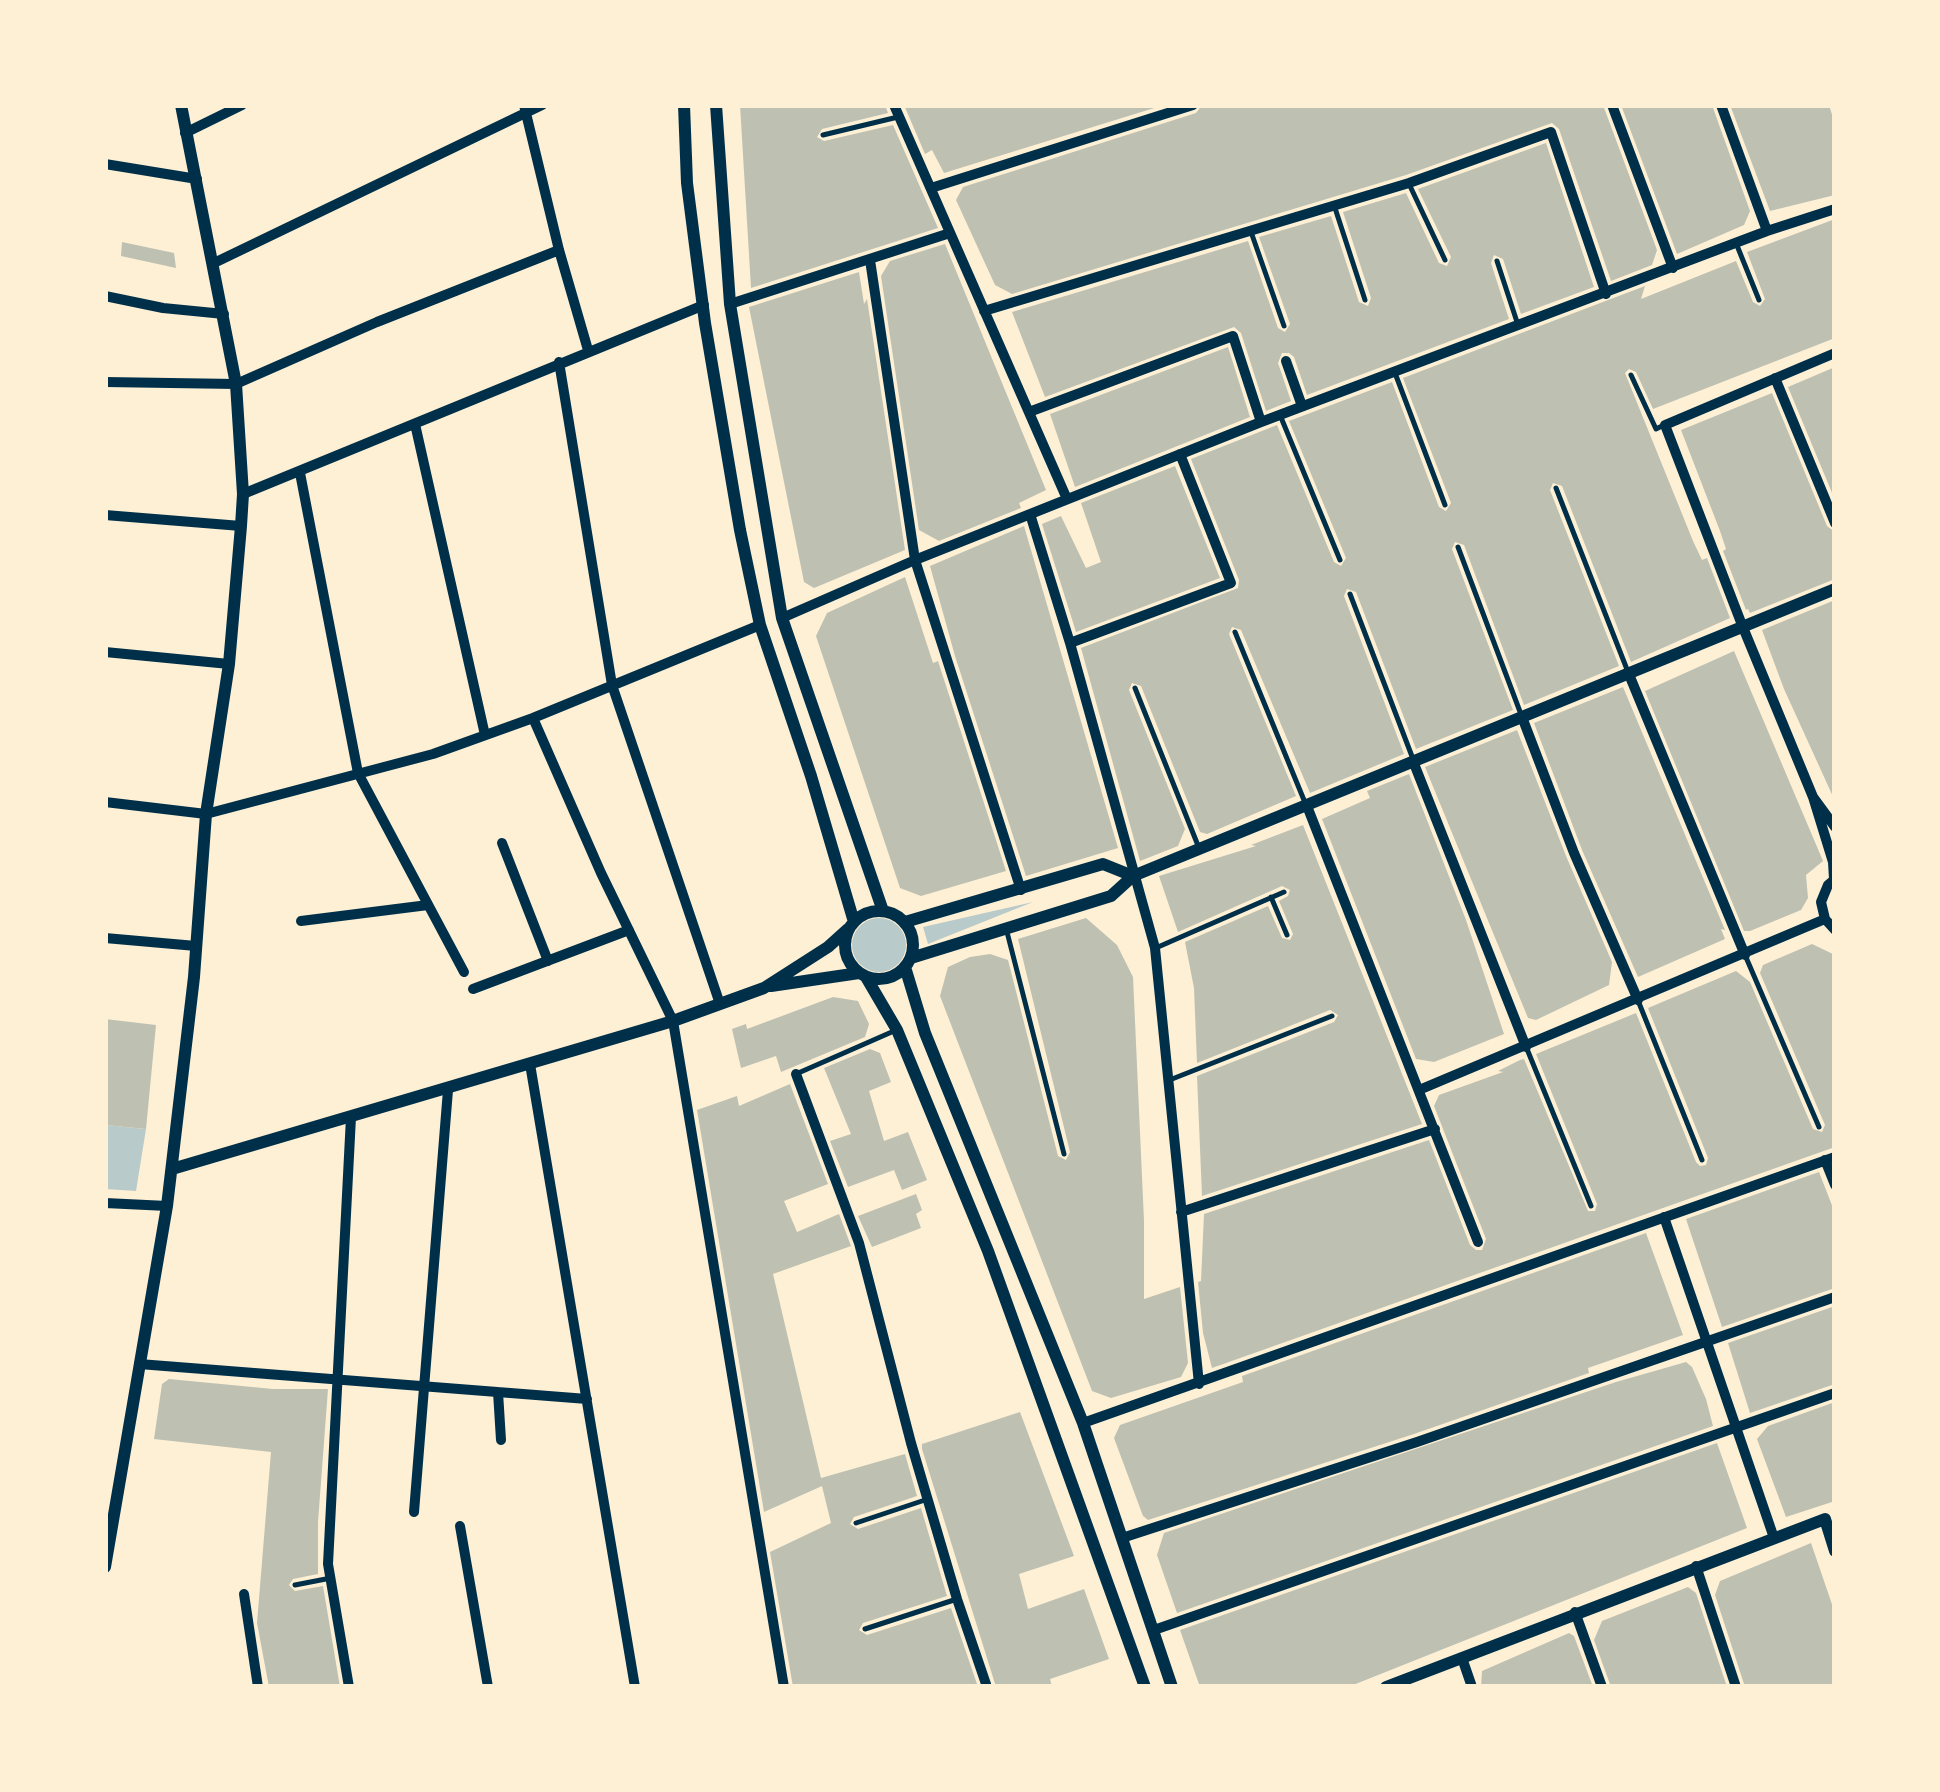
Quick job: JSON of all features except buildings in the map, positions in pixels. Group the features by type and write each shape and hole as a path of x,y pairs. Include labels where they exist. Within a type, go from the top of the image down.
{"street":[{"path":"105,1567 172,1169 206,814 229,664 243,494 236,384 180,105"},
{"path":"185,133 242,105"},
{"path":"214,263 525,109 542,105"},
{"path":"684,105 687,183 740,530 760,625 811,776 851,926 845,948 847,958 863,975 897,1030 988,1251 1145,1687"},
{"path":"716,105 730,304 782,618 882,911"},
{"path":"930,188 1193,105"},
{"path":"1612,105 1672,268"},
{"path":"1721,105 1767,231"},
{"path":"525,109 588,350"},
{"path":"896,111 1067,499"},
{"path":"984,311 1409,183 1551,132 1606,294"},
{"path":"105,164 197,179"},
{"path":"782,618 914,560 1260,422 1835,209"},
{"path":"730,304 950,232"},
{"path":"105,382 236,384 376,322 559,250"},
{"path":"870,260 914,560 1021,890"},
{"path":"105,296 162,308 224,314"},
{"path":"243,494 704,305"},
{"path":"1029,412 1233,336 1260,422"},
{"path":"1835,353 1665,425 1813,797 1835,879 1823,893 1822,911 1835,930"},
{"path":"1286,360 1302,406"},
{"path":"560,362 612,685 720,1004"},
{"path":"1775,378 1835,523"},
{"path":"415,424 485,735"},
{"path":"1070,644 1231,583 1180,454"},
{"path":"300,473 358,773 464,972"},
{"path":"1030,514 1155,948 1199,1384"},
{"path":"105,515 241,526"},
{"path":"172,1169 673,1022 764,988 863,975 887,978 908,963 1111,896 1133,876 1835,589"},
{"path":"105,802 206,814 433,754 533,718 760,625"},
{"path":"105,652 229,664"},
{"path":"1628,672 1745,956"},
{"path":"533,718 673,1022 784,1687"},
{"path":"1522,718 1574,853 1638,1000"},
{"path":"1413,761 1526,1046"},
{"path":"1813,797 1835,827"},
{"path":"1306,806 1478,1242"},
{"path":"502,843 548,961"},
{"path":"905,922 1103,864 1133,876"},
{"path":"300,921 428,905"},
{"path":"764,988 828,947 862,915 882,911 905,922 913,940 908,963 925,1033 1082,1423 1172,1687"},
{"path":"1419,1090 1825,920"},
{"path":"473,989 629,930"},
{"path":"105,938 196,946"},
{"path":"530,1064 635,1687"},
{"path":"796,1074 859,1243 928,1499 987,1687"},
{"path":"414,1512 448,1090"},
{"path":"349,1687 331,1578 329,1500 352,1117"},
{"path":"1181,1212 1435,1128"},
{"path":"1082,1423 1830,1159 1835,1185"},
{"path":"105,1204 167,1206"},
{"path":"1664,1217 1774,1538"},
{"path":"1122,1538 1417,1442 1835,1296"},
{"path":"138,1364 586,1399"},
{"path":"498,1392 501,1440"},
{"path":"1154,1630 1835,1393"},
{"path":"1386,1687 1830,1514 1835,1550"},
{"path":"460,1526 488,1687"},
{"path":"1696,1566 1736,1687"},
{"path":"244,1594 258,1687"},
{"path":"1575,1612 1602,1687"},
{"path":"1462,1658 1472,1687"}],"lane":[{"path":"823,136 896,111"},
{"path":"1409,183 1446,260"},
{"path":"1334,206 1365,300"},
{"path":"1250,229 1284,326"},
{"path":"1736,243 1759,300"},
{"path":"1497,261 1518,326"},
{"path":"1394,371 1445,505"},
{"path":"1631,375 1656,429 1665,425"},
{"path":"1280,415 1340,560"},
{"path":"1556,488 1628,672"},
{"path":"1458,547 1522,718"},
{"path":"1350,594 1413,761"},
{"path":"1235,632 1306,806"},
{"path":"1135,688 1199,850"},
{"path":"1155,948 1284,892"},
{"path":"1271,898 1287,935"},
{"path":"1006,929 1064,1154"},
{"path":"1745,956 1819,1127"},
{"path":"1638,1000 1702,1160"},
{"path":"1167,1081 1332,1016"},
{"path":"796,1074 897,1030"},
{"path":"1526,1046 1591,1206"},
{"path":"856,1524 928,1499"},
{"path":"295,1584 331,1578"},
{"path":"865,1630 957,1599"}],"shaded area":[{"path":"1033,902 928,944 923,927"},
{"path":"879,918 898,926 906,945 898,964 879,972 860,964 852,945 860,926"},
{"path":"105,1125 146,1129 136,1191 105,1189"}]}
